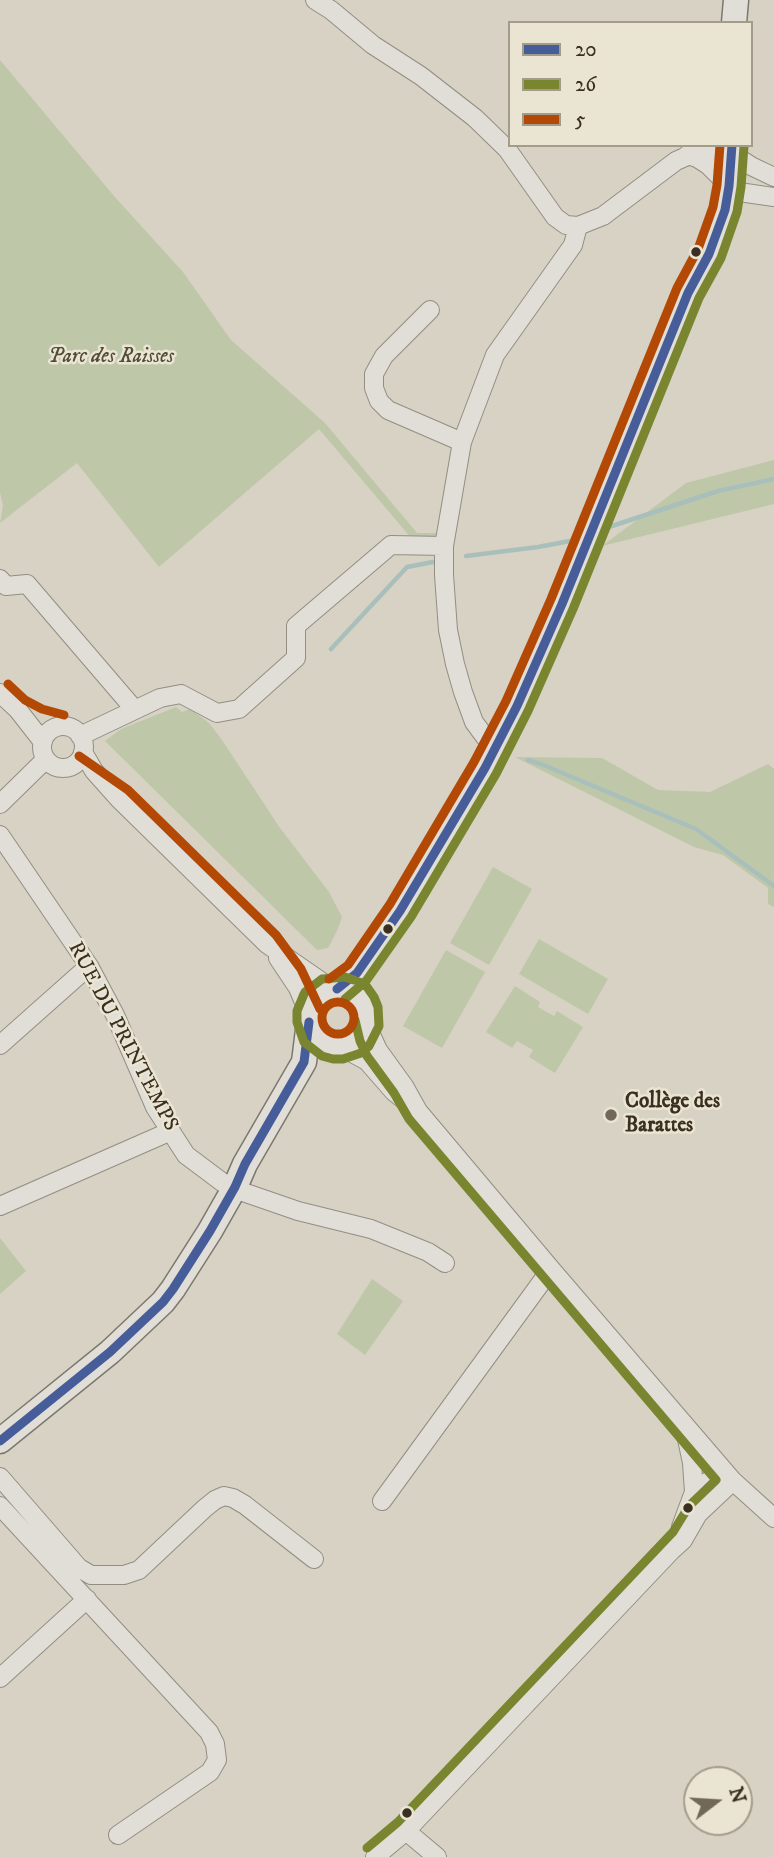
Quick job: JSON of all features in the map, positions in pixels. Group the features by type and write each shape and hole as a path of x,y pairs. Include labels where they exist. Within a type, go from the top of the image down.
{"main road":[{"path":"734,21 736,0"},
{"path":"335,989 357,973 400,911 497,746 539,658 688,293 709,254 723,216 727,149"},
{"path":"309,1018 315,1036 327,1045 348,1045 360,1037 365,1031 373,978 400,911"},
{"path":"0,1441 110,1352 163,1302 187,1269 304,1062 309,1018 314,1001 325,992 345,989 358,996 367,1013"},
{"path":"235,1187 251,1171 320,1060 338,1047"}],"street":[{"path":"315,0 475,118 507,149 555,217 566,225 578,226 603,216 691,150 727,149 751,166 774,177"},
{"path":"691,150 696,158 739,192 774,197"},
{"path":"497,746 485,737 474,722 455,664 448,630 445,541 462,442 495,355 573,245 578,226"},
{"path":"430,310 384,356 374,374 374,388 379,401 388,410 462,442"},
{"path":"19,710 52,766 62,768 78,751 135,710 160,698 181,694 217,713 239,709 296,658 296,626 391,545 445,541"},
{"path":"0,579 6,586 27,584 135,710"},
{"path":"0,693 19,710 37,719 75,730 78,751 119,799 267,944 291,975 309,1018"},
{"path":"0,804 44,750 47,734 60,727"},
{"name":"RUE DU PRINTEMPS","path":"0,835 89,966 115,1015 155,1107 186,1155 222,1182 243,1192 298,1211 371,1229 428,1252 445,1263"},
{"path":"267,944 335,989"},
{"path":"0,1045 89,966"},
{"path":"367,1013 378,1050 418,1111 733,1481 774,1518"},
{"path":"338,1047 367,1061 394,1093 418,1111"},
{"path":"0,1206 171,1131"},
{"path":"382,1501 551,1269"},
{"path":"672,1550 694,1492 692,1463 683,1422"},
{"path":"0,1477 79,1568 91,1576 124,1575 139,1570 205,1508 224,1496 245,1505 314,1559"},
{"path":"694,1492 714,1478 733,1481"},
{"path":"375,1857 406,1831 683,1540 698,1514 733,1481"},
{"path":"714,1500 753,1500"},
{"path":"0,1506 209,1732 215,1744 217,1760 210,1772 118,1835"},
{"path":"0,1678 87,1599"},
{"path":"406,1831 437,1857"}],"green space":[{"name":"Parc des Raisses","path":"0,60 114,196 183,272 231,340 325,423 417,533 441,533 441,540 412,539 319,429 159,567 77,463 0,523 3,506 0,492"},
{"path":"774,460 774,504 602,546 686,483"},
{"path":"176,707 182,712 190,709 209,723 280,828 329,892 342,917 328,948 317,950 105,741 121,729"},
{"path":"515,757 602,758 658,790 710,792 768,764 774,769 774,907 768,904 768,888 723,855 694,847"},
{"path":"493,867 532,889 489,965 450,943"},
{"path":"539,939 608,979 588,1014 519,974"},
{"path":"446,950 485,972 442,1048 403,1026"},
{"path":"515,986 540,1002 538,1007 554,1016 557,1011 583,1027 555,1073 529,1057 533,1050 517,1041 512,1048 486,1032"},
{"path":"0,1238 26,1271 0,1294"},
{"path":"372,1279 403,1301 365,1355 337,1334"}],"waterway":[{"path":"606,528 718,491 774,479"},
{"path":"466,556 570,541"},
{"path":"331,649 407,567 433,562"},
{"path":"528,760 696,829 774,886"}],"transit line":[{"name":"5","path":"329,979 348,965 390,904 474,762 506,701 551,599 677,288 698,249 713,207 720,147"},
{"name":"20","path":"337,989 357,973 400,911 485,768 517,706 562,604 688,293 709,254 725,210 732,147"},
{"name":"26","path":"345,999 366,981 411,917 496,774 528,711 573,609 699,298 721,258 737,212 744,147"},
{"name":"5","path":"8,684 25,700 42,709 64,715"},
{"name":"5","path":"79,756 128,790 276,935 301,969 320,1009"},
{"name":"26","path":"305,992 322,979 345,977 354,980"},
{"name":"26","path":"304,994 297,1011 297,1022 304,1042 322,1056 343,1059 361,1053 369,1046 379,1026 378,1007 374,997 367,987 359,982"},
{"name":"5","path":"338,1002 350,1006 354,1018 350,1030 338,1034 326,1030 322,1018 326,1006 338,1002"},
{"name":"26","path":"355,1020 367,1056 409,1119 716,1480 689,1506 673,1532 398,1822 367,1848"},
{"name":"20","path":"0,1441 110,1352 163,1302 173,1289 210,1231 304,1062 309,1022"}],"place":[{"name":"Collège des Barattes","path":"611,1115"}]}
